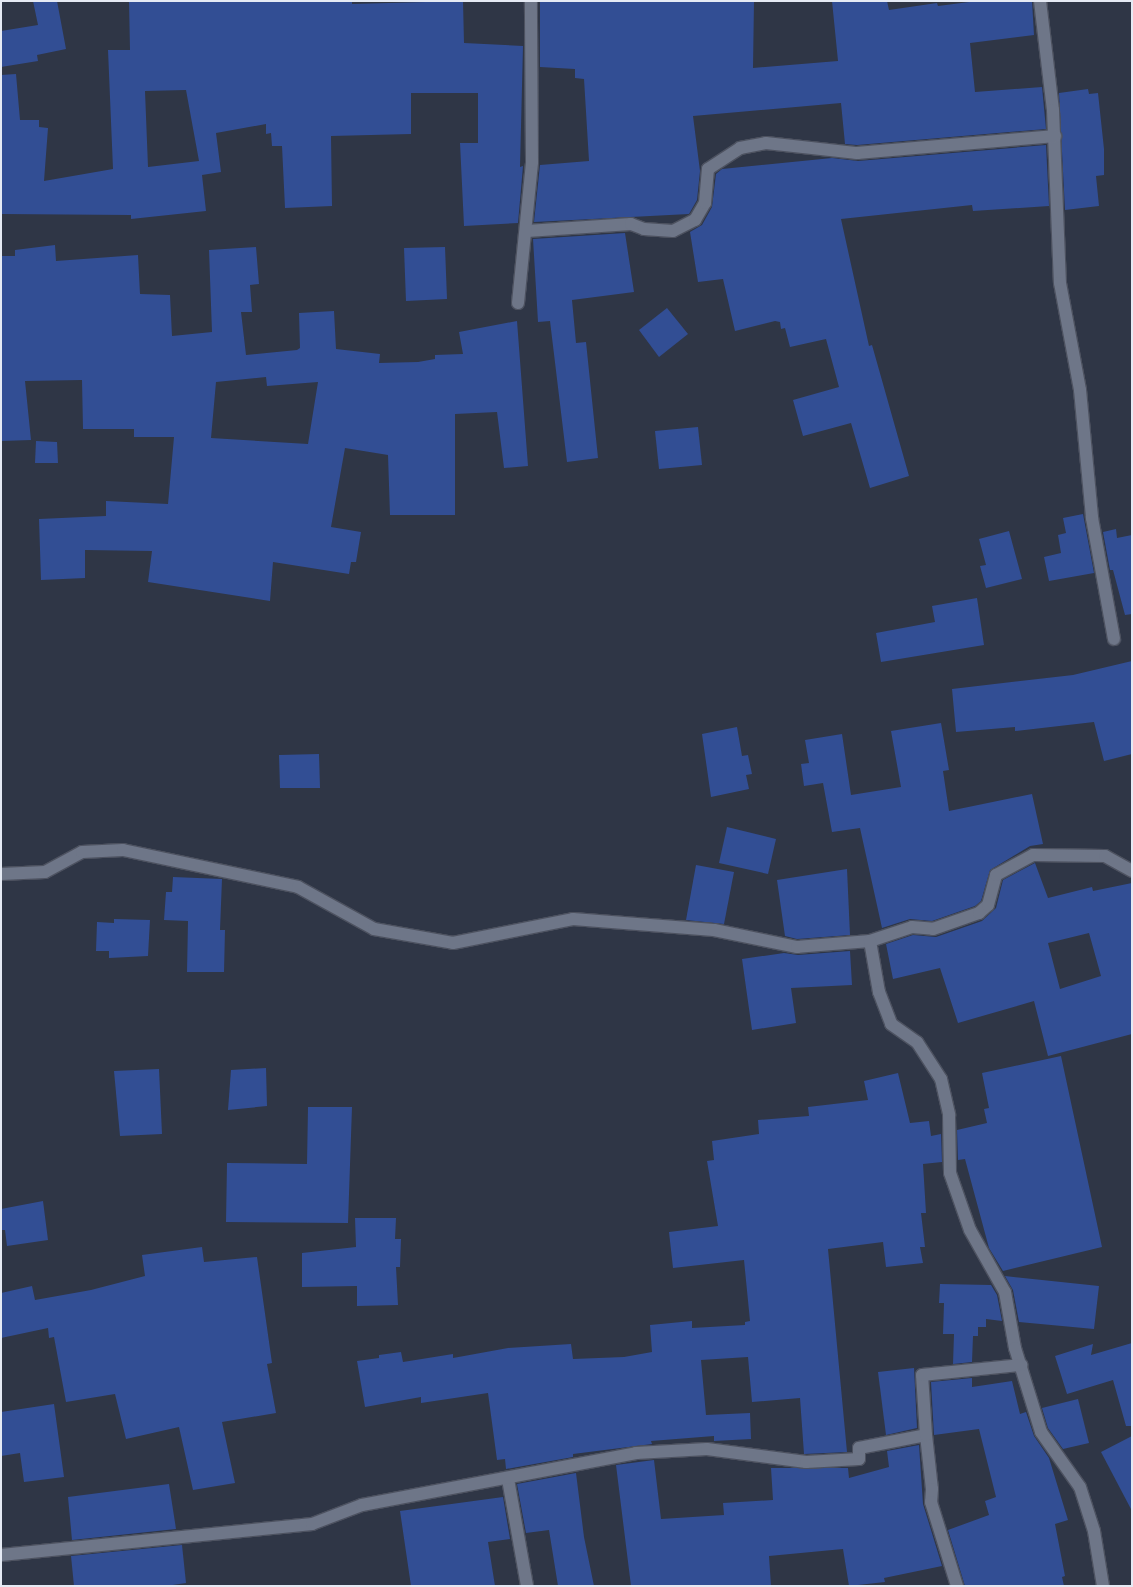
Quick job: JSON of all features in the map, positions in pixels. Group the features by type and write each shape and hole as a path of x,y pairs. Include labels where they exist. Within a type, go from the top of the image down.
{"street":[{"path":"518,303 527,231 532,162 530,1"},
{"path":"1040,1 1054,136 1060,283 1080,390 1092,518 1114,640"},
{"path":"527,231 631,224 644,229 673,231 695,220 705,203 708,168 740,148 766,144 858,153 1054,136"},
{"path":"1,874 45,872 82,852 123,850 298,887 374,929 453,943 573,919 714,930 797,947 870,941 912,927 933,929 979,913 988,905 996,874 1034,855 1106,856 1132,871"},
{"path":"870,941 879,992 891,1024 917,1042 941,1079 949,1115 950,1173 970,1230 1005,1292 1021,1365 1041,1432 1080,1487 1094,1531 1103,1586"},
{"path":"957,1586 931,1502 932,1489 922,1375 1021,1365"},
{"path":"1,1555 312,1524 362,1505 645,1452 707,1449 806,1462 859,1459 859,1448 926,1435"},
{"path":"508,1479 527,1586"}],"building":[{"path":"33,1 57,1 66,49 37,55 38,61 1,67 1,31 38,25"},
{"path":"129,1 352,1 352,4 463,1 464,43 523,46 520,167 523,166 518,223 464,226 460,143 478,143 478,93 411,93 411,134 331,136 332,206 285,208 282,146 272,146 271,133 266,134 266,124 216,133 221,172 202,175 206,211 131,219 131,215 1,214 1,75 16,74 20,120 39,120 39,127 48,128 44,181 113,169 108,50 130,50","holes":["186,90 199,161 148,167 145,91"]},
{"path":"540,1 754,1 753,68 838,61 832,1 887,1 889,10 937,3 938,6 977,1 1032,1 1034,35 970,43 975,92 1042,87 1046,129 857,145 845,144 841,103 693,116 700,171 697,200 689,214 534,222 540,165 589,161 584,79 575,78 575,69 540,67"},
{"path":"1088,89 1089,94 1098,93 1104,149 1104,175 1096,176 1099,206 1065,210 1059,93"},
{"path":"1046,145 1049,206 973,211 972,205 841,219 869,346 872,345 909,476 870,488 851,423 803,436 793,400 839,387 826,339 790,347 785,328 781,329 780,322 775,321 735,331 723,279 698,282 690,232 702,225 712,207 716,174 722,169 832,158 858,161"},
{"path":"625,233 634,292 572,300 576,343 586,342 598,458 567,462 550,321 538,322 533,239"},
{"path":"55,245 56,261 138,255 140,294 170,295 172,336 212,332 209,250 256,247 259,284 250,285 252,312 241,312 246,355 297,350 300,348 299,313 334,311 336,349 380,354 379,363 418,362 435,359 435,355 463,354 459,332 517,321 528,466 504,468 497,412 455,414 455,515 390,515 388,455 345,448 331,527 361,532 356,562 351,562 349,574 273,562 270,601 148,582 152,551 85,550 85,578 41,580 39,519 106,516 106,501 168,504 174,437 134,437 134,429 83,429 82,380 25,381 31,440 1,441 1,256 15,256 15,250","holes":["266,377 267,386 318,382 308,444 211,438 216,382"]},
{"path":"445,247 447,299 406,301 404,248"},
{"path":"667,308 688,334 659,357 639,330"},
{"path":"698,427 702,465 659,469 655,431"},
{"path":"36,441 57,442 58,463 35,463"},
{"path":"1083,514 1094,573 1049,581 1044,557 1061,553 1058,535 1066,533 1063,518"},
{"path":"1116,529 1117,538 1132,535 1132,614 1125,615 1113,570 1110,570 1103,532"},
{"path":"1009,531 1022,579 986,588 980,566 986,565 979,539"},
{"path":"977,598 984,645 881,662 876,633 935,622 932,606"},
{"path":"1132,661 1132,754 1104,761 1094,722 1015,731 1015,727 956,732 952,689 1073,675"},
{"path":"941,723 949,770 943,771 949,811 1032,794 1043,844 1030,846 990,870 981,901 975,906 932,921 910,919 882,928 860,828 832,832 823,783 804,786 801,764 809,763 805,740 842,734 851,795 901,787 891,731"},
{"path":"737,727 742,756 748,755 752,774 746,775 749,789 711,797 702,734"},
{"path":"319,754 320,788 280,788 279,755"},
{"path":"727,827 776,839 768,874 719,863"},
{"path":"1035,863 1048,898 1092,887 1093,891 1132,883 1132,1034 1048,1056 1034,1001 958,1023 940,968 893,979 886,944 913,935 936,937 982,921 996,908 1003,880","holes":["1089,933 1101,976 1060,989 1048,943"]},
{"path":"696,865 734,872 724,924 686,920"},
{"path":"847,869 850,935 797,939 785,936 777,880"},
{"path":"173,877 222,879 220,930 225,930 224,972 187,972 188,921 164,920 166,892 172,892"},
{"path":"114,919 150,920 148,956 109,958 109,951 96,951 97,922 114,923"},
{"path":"850,951 852,985 791,988 796,1023 752,1030 742,959 784,953 798,955"},
{"path":"1061,1056 1102,1247 1003,1271 989,1248 965,1159 958,1160 957,1130 987,1123 984,1109 989,1108 982,1073"},
{"path":"266,1068 267,1106 228,1110 231,1070"},
{"path":"159,1069 162,1134 120,1136 114,1071"},
{"path":"898,1073 910,1123 929,1121 931,1136 941,1134 942,1162 923,1164 926,1213 921,1213 925,1247 920,1247 923,1263 886,1267 883,1242 828,1249 847,1452 804,1454 800,1398 752,1402 748,1357 701,1360 706,1415 750,1413 751,1439 714,1441 714,1436 651,1441 652,1444 573,1454 573,1457 506,1469 505,1459 497,1460 488,1393 421,1403 421,1397 365,1407 357,1361 379,1358 379,1355 401,1352 403,1362 453,1354 453,1358 508,1348 571,1344 573,1359 624,1357 652,1352 650,1325 692,1321 692,1328 745,1325 745,1322 750,1321 744,1260 673,1268 669,1232 718,1226 707,1161 714,1160 712,1141 759,1134 758,1120 809,1116 808,1107 868,1100 864,1081"},
{"path":"308,1107 352,1107 348,1223 226,1222 227,1163 307,1164"},
{"path":"43,1201 48,1240 7,1246 5,1230 1,1230 1,1209"},
{"path":"355,1218 396,1218 395,1239 401,1239 400,1267 396,1267 398,1305 357,1306 357,1286 302,1287 302,1253 356,1247"},
{"path":"202,1247 204,1262 257,1257 272,1363 267,1364 276,1413 222,1422 235,1483 193,1490 179,1427 126,1439 115,1394 66,1402 54,1337 49,1338 48,1328 1,1338 1,1293 32,1286 35,1300 91,1290 145,1276 142,1255"},
{"path":"1005,1276 1099,1286 1094,1329 1019,1322 1013,1290"},
{"path":"940,1284 991,1285 997,1295 1002,1321 986,1319 986,1327 978,1327 978,1336 973,1336 972,1362 953,1364 954,1334 943,1334 944,1303 939,1303"},
{"path":"1132,1343 1132,1426 1126,1426 1113,1380 1067,1394 1055,1356 1093,1344 1091,1355"},
{"path":"914,1368 917,1428 886,1435 878,1372"},
{"path":"972,1378 972,1387 1012,1381 1020,1414 1026,1412 1034,1436 1049,1458 1068,1520 1055,1524 1065,1576 1062,1577 1064,1586 965,1586 948,1530 989,1515 985,1501 996,1497 979,1429 934,1435 931,1382"},
{"path":"1078,1399 1089,1443 1063,1449 1048,1428 1042,1408"},
{"path":"54,1404 64,1477 24,1482 20,1453 1,1456 1,1412"},
{"path":"1132,1436 1132,1511 1101,1452"},
{"path":"919,1445 923,1504 942,1566 884,1578 885,1582 849,1586 843,1549 769,1556 771,1586 631,1586 616,1465 654,1460 661,1519 724,1515 723,1503 773,1500 771,1468 848,1468 849,1478 889,1467 887,1451"},
{"path":"576,1473 584,1537 594,1586 558,1586 549,1530 526,1533 517,1484"},
{"path":"169,1484 176,1529 72,1540 68,1497"},
{"path":"503,1497 510,1539 488,1542 495,1586 411,1586 400,1511"},
{"path":"182,1545 186,1583 166,1586 74,1586 71,1556"}]}
